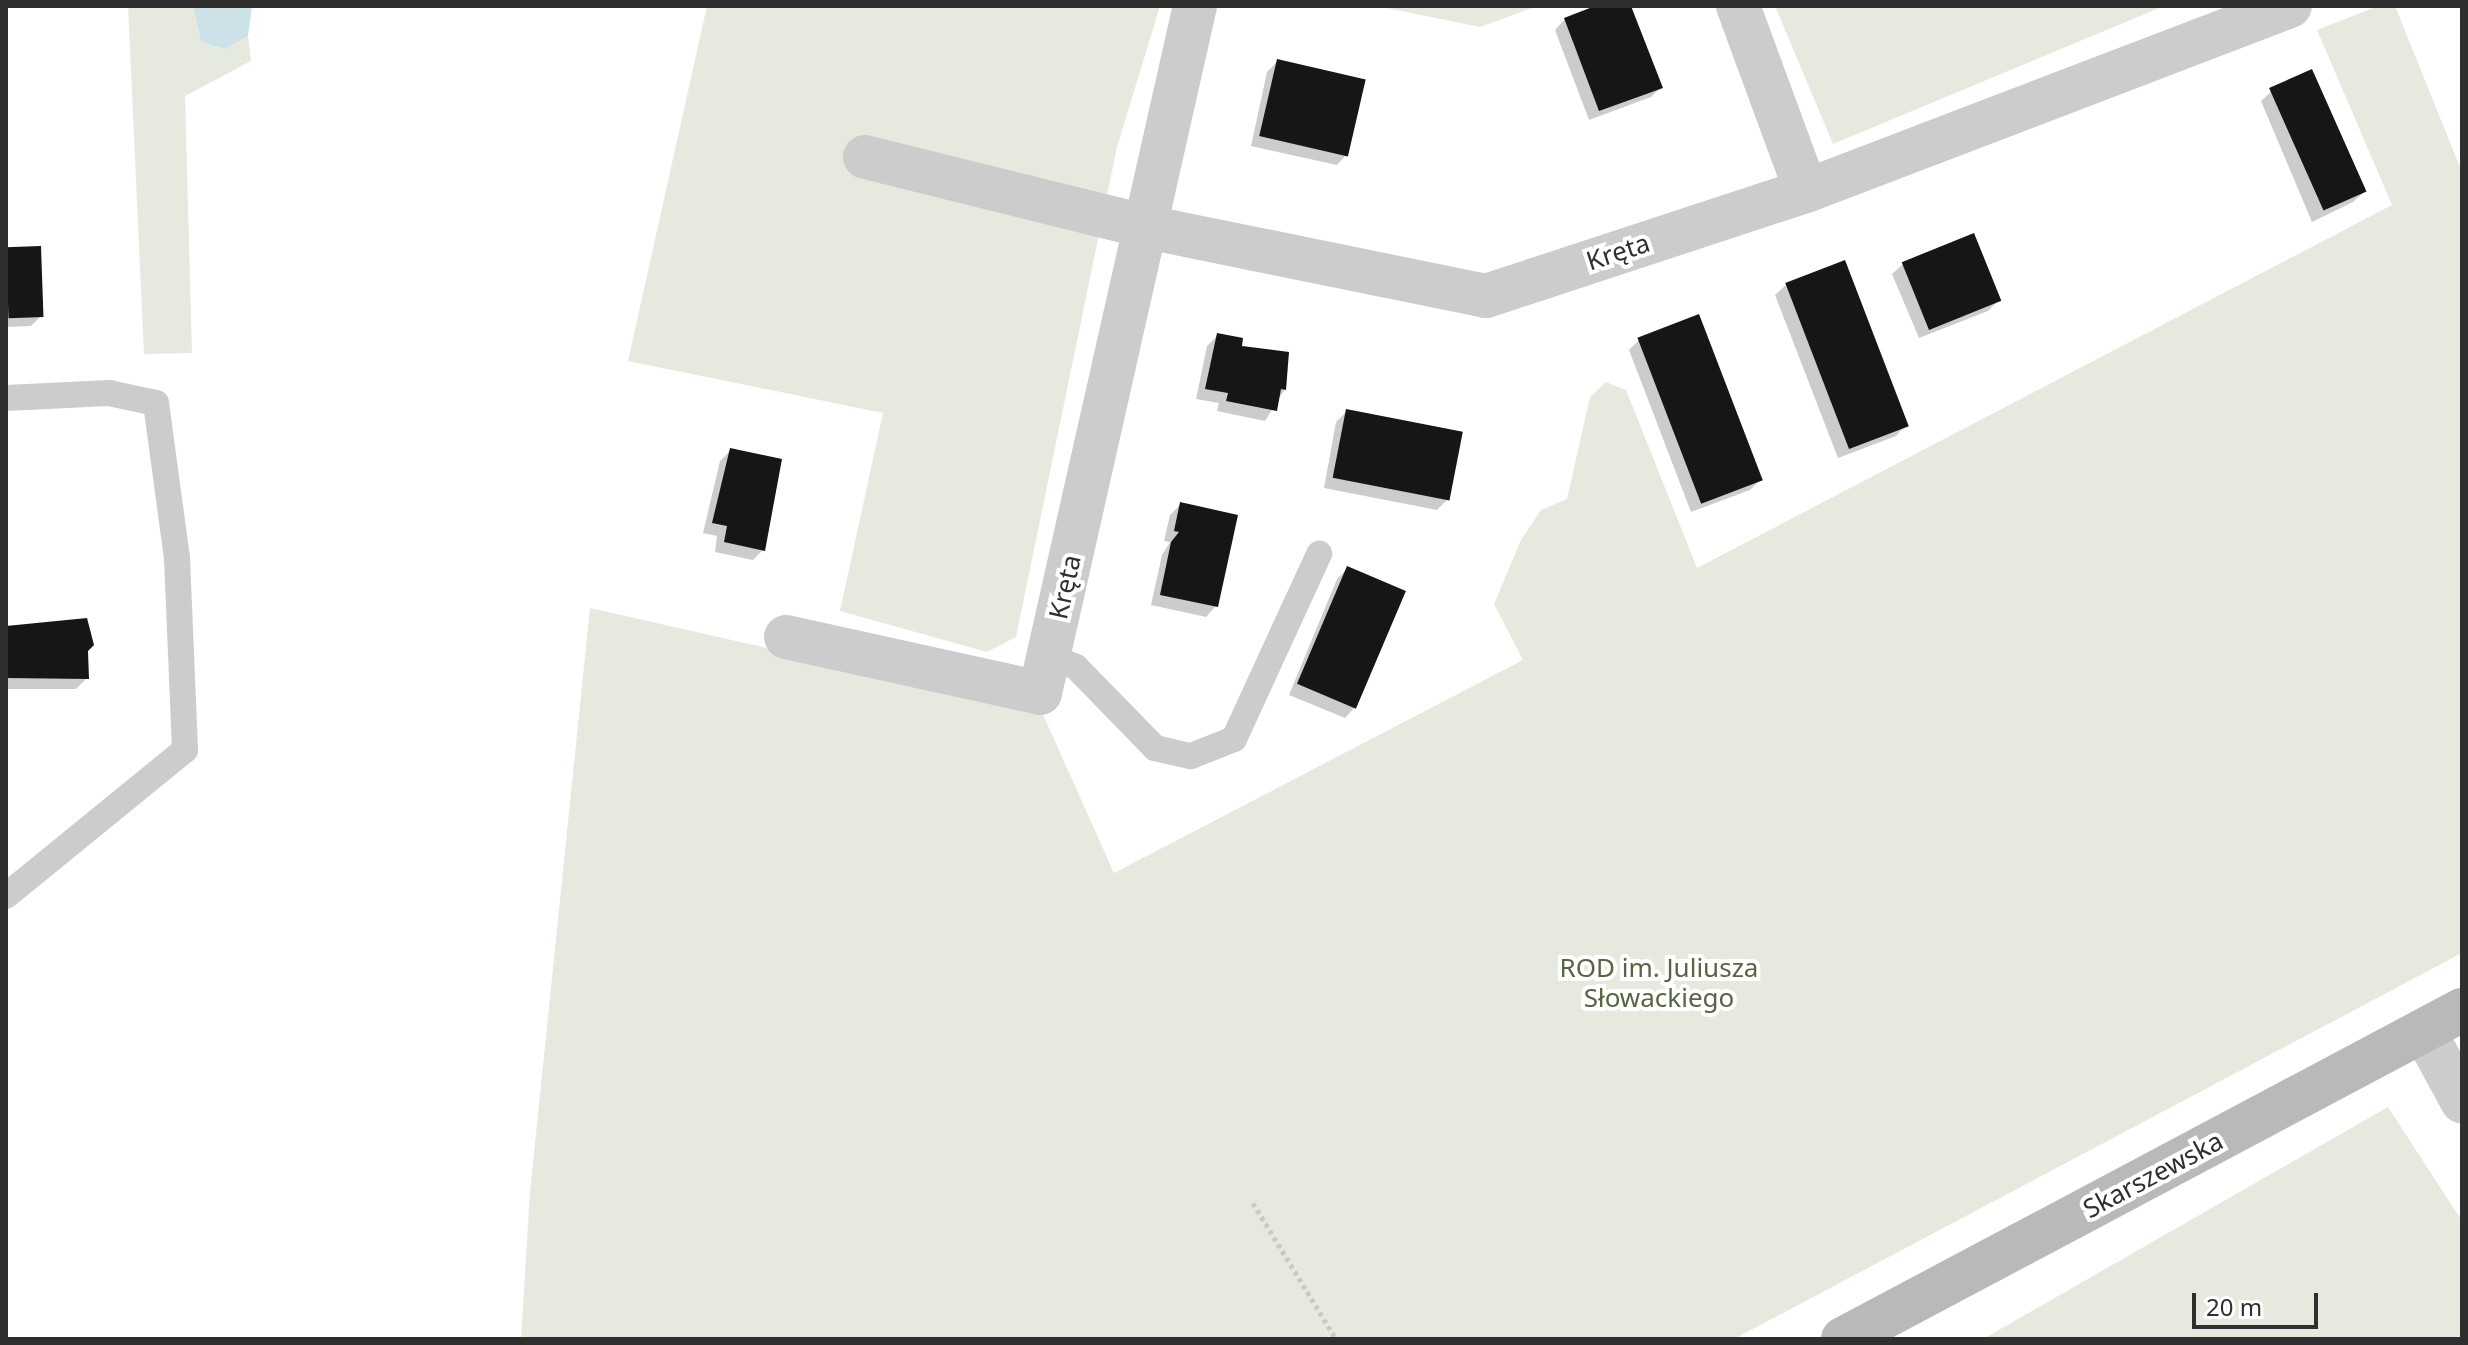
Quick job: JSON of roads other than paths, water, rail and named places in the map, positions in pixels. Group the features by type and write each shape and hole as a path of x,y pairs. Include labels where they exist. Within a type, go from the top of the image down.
{"main road":[{"name":"Skarszewska","path":"1843,1339 2462,1010"}],"street":[{"name":"Kręta","path":"786,637 1040,693 1195,6"},
{"path":"1738,6 1806,191"},
{"name":"Kręta","path":"865,157 1147,227 1486,296 1806,191 2290,6"},
{"path":"2424,1031 2462,1101"}],"lane":[{"path":"6,398 109,393 156,403 177,558 185,750 6,896"},
{"path":"1049,656 1076,667 1155,748 1191,756 1234,739 1319,554"}],"park label":[{"name":"ROD im. Juliusza Słowackiego","path":"1659,983"}]}
